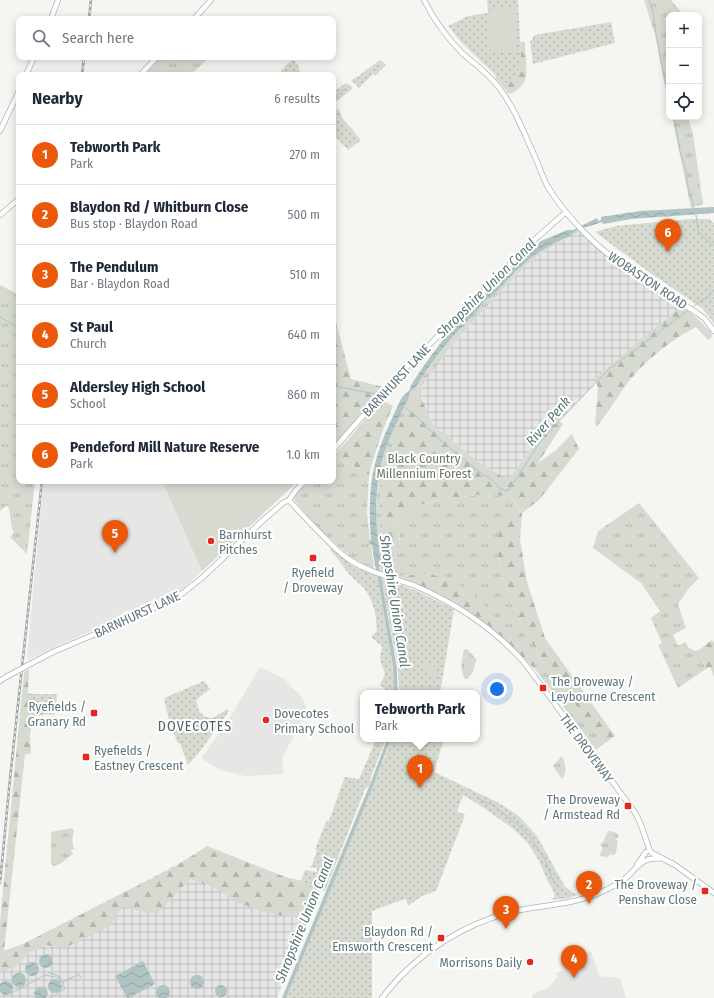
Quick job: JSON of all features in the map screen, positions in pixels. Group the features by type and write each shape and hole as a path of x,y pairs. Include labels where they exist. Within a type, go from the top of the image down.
{"street":[{"path":"52,16 58,0"},
{"path":"197,16 211,0"},
{"name":"WOBASTON ROAD","path":"424,0 437,22 449,38 491,78 504,94 512,107 545,181 566,212 614,260 697,313 704,318 714,331"},
{"path":"27,72 33,60"},
{"path":"143,72 154,60"},
{"path":"0,131 16,97"},
{"path":"0,215 16,202"},
{"name":"BARNHURST LANE","path":"336,447 401,373 486,289 524,248 566,212"},
{"name":"BARNHURST LANE","path":"0,681 53,652 134,615 162,605 182,593 203,576 283,503 289,500 302,484"},
{"name":"THE DROVEWAY","path":"289,500 309,522 348,559 358,565 435,595 475,619 493,632 521,659 636,814 641,825 649,855"},
{"path":"382,998 400,977 420,958 443,941 460,931 502,914 568,903 592,896 620,882 649,855 663,858 675,865 714,893"}],"shaded area":[{"path":"581,231 606,255 636,277 681,304 688,310 609,369 559,421 555,420 540,437 508,480 477,461 434,426 418,392 452,345 526,265 552,246"},
{"path":"44,484 163,484 202,571 181,591 143,609 125,611 115,620 27,660"},
{"name":"Dovecotes Primary School","path":"260,667 286,680 303,699 306,708 305,715 282,758 283,774 245,776 220,770 201,758 226,724"},
{"path":"206,847 320,889 277,998 0,998 0,967 23,944 163,872"},
{"path":"576,950 580,953 591,951 599,976 620,978 626,998 532,998 533,994 549,987 557,977 556,973 577,966 572,951"}],"green space":[{"path":"487,0 518,0 521,59 514,79 509,83 503,82 462,43 448,26 468,16 488,13"},
{"path":"644,0 671,0 680,12 666,12 666,91 655,35"},
{"path":"515,9 517,52 490,53 489,10"},
{"path":"611,22 615,43 533,64 530,42 535,35"},
{"path":"520,42 525,42 526,76 521,86 514,93 508,93 495,77 496,75 503,82 521,59"},
{"path":"158,60 207,60 193,72 147,72"},
{"path":"293,60 298,65 298,69 300,72 281,72 287,64"},
{"path":"380,60 386,65 375,76 373,74 359,88 351,80 357,77"},
{"path":"346,83 353,88 336,102 336,90"},
{"path":"336,109 339,110 342,116 341,117 361,140 348,150 336,137"},
{"path":"673,120 689,120 693,134 703,204 691,208"},
{"path":"690,219 710,219 714,223 714,323 702,308 649,272 595,232 616,226"},
{"path":"579,230 581,231 552,246 526,265 452,345 418,392 401,421 381,485 380,515 383,561 390,562 400,540 396,523 420,505 445,499 484,494 504,496 510,495 522,514 497,553 504,581 522,624 539,657 605,743 596,750 535,669 536,662 431,574 398,576 381,571 377,539 377,491 382,459 409,394 438,354 486,300 525,263 543,249"},
{"path":"0,285 16,293 16,484 35,484 27,554 10,537 14,532 7,505 0,511"},
{"path":"679,308 688,310 711,332 712,337 708,340 696,327 660,351 629,381 597,426 595,424 598,388 595,378"},
{"path":"336,323 351,379 383,387 347,431 336,442"},
{"name":"Black Country Millennium Forest","path":"418,392 434,426 477,461 508,480 555,419 563,424 538,463 555,451 572,434 579,449 539,500 522,513 510,495 504,496 484,494 445,499 420,505 396,523 399,539 397,552 390,562 383,562 380,515 381,485 389,454 401,421"},
{"path":"382,400 393,406 369,475 339,458 338,451"},
{"path":"338,451 339,458 369,475 367,512 369,543 371,544 374,569 353,559 320,530 295,501 294,494 305,484 336,484 336,453"},
{"name":"Barnhurst Pitches","path":"163,484 295,484 202,571"},
{"path":"639,503 699,578 689,588 678,604 686,628 673,635 678,646 685,642 689,648 695,651 699,650 706,669 678,688 658,645 662,643 651,618 660,611 641,583 593,548 598,531"},
{"path":"522,513 520,539 527,582 545,638 615,736 605,743 539,657 522,624 504,581 497,553 499,531 512,517"},
{"path":"329,549 332,549 351,565 377,576 394,670 394,690 385,690 380,685 385,674 380,659 382,646 371,637 377,631 375,613 370,597"},
{"path":"431,574 470,589 536,662 535,669 487,624 456,603 398,576"},
{"path":"381,578 417,591 454,609 440,690 399,690 398,667"},
{"path":"712,640 714,643 714,677 710,667 706,669 699,650"},
{"path":"464,649 467,649 477,660 473,672 468,679 465,679 462,672 462,656"},
{"path":"434,664 436,676 428,678 425,666"},
{"path":"29,669 28,693 34,694 34,718 30,736 31,754 25,754 4,951 25,943 175,867 207,846 285,877 301,881 313,887 302,915 291,917 263,912 237,902 215,888 190,879 157,914 122,907 110,926 64,948 45,945 27,954 19,965 0,973 0,922 24,672"},
{"path":"204,681 210,689 196,700 199,711 205,717 213,718 227,709 229,711 198,754 188,765 180,743 178,743 170,725 164,698"},
{"path":"28,694 57,694 56,710 54,715 41,715 28,721"},
{"path":"375,742 385,742 370,779 370,784 365,789 325,891 301,881 305,870 318,871 316,868 309,867 312,865 317,850 315,849 327,820 329,821 345,777 359,779"},
{"path":"390,742 443,742 434,772 499,803 519,816 537,836 565,887 577,895 569,898 551,900 555,897 553,890 539,861 527,842 512,828 463,795 457,811 465,815 436,891 422,896 408,906 406,899 372,911 372,998 286,998 294,975"},
{"path":"562,756 565,765 565,774 562,779 553,766"},
{"path":"72,828 74,831 72,840 74,849 71,850 73,854 60,864 53,866 51,863 51,832"},
{"path":"608,831 615,832 619,836 616,839 617,841 618,840 616,853 607,857 599,856 603,848 600,845"}],"water":[{"path":"714,207 714,213 631,219 603,224 602,222 579,229 535,255 494,294 483,302 479,309 438,354 414,389 411,391 390,438 382,461 377,487 376,513 381,565 377,568 375,566 372,545 369,542 371,539 371,492 377,456 402,397 409,390 426,363 454,327 476,307 529,251 541,241 567,230 573,230 597,218 598,221 601,220 601,217 640,211"},
{"path":"46,954 51,956 53,961 51,966 46,968 41,966 39,961 41,956"},
{"path":"143,961 155,984 127,998 115,976"},
{"path":"32,962 37,964 39,969 37,974 32,976 27,974 25,969 27,964"},
{"path":"19,973 24,975 26,980 24,985 19,987 14,985 12,980 14,975"},
{"path":"197,975 202,977 204,982 202,987 197,989 192,987 190,982 192,977"},
{"path":"55,979 60,981 62,986 60,991 55,993 50,991 48,986 50,981"},
{"path":"6,981 11,983 13,988 11,993 6,995 1,993 -1,988 1,983"},
{"path":"163,985 168,987 170,992 168,997 163,999 158,997 156,992 158,987"},
{"path":"219,985 223,985 227,991 223,997 219,997 215,993 215,989"},
{"path":"38,987 43,987 47,990 48,993 46,998 35,998 34,992"}],"waterway":[{"path":"649,0 653,12 666,86"},
{"path":"336,96 346,88"},
{"path":"675,120 680,151 687,174 687,183 694,208"},
{"path":"696,215 699,233 714,246"},
{"name":"River Penk","path":"692,308 700,301 707,298 714,291"},
{"name":"River Penk","path":"406,408 447,446 482,474 491,479 501,489 508,491 542,439 609,369 689,310"},
{"name":"River Penk","path":"0,317 16,326"},
{"name":"River Penk","path":"336,387 376,394"},
{"name":"Shropshire Union Canal","path":"377,564 395,667 396,690"},
{"name":"Shropshire Union Canal","path":"284,998 388,742"},
{"path":"477,798 494,806 517,824 531,838 544,858 553,880 557,885"},
{"path":"49,972 59,976 61,979"},
{"path":"50,998 65,989 63,982 79,974 81,978"},
{"path":"9,993 10,994 45,975 59,978 63,982"},
{"path":"66,981 71,978"}],"railway":[{"path":"89,16 91,0"},
{"path":"82,72 84,60"},
{"path":"0,883 42,484"}],"place":[{"name":"Pendeford Mill Nature Reserve","path":"668,252"},
{"name":"Barnhurst Pitches","path":"211,541"},
{"name":"Aldersley High School","path":"115,553"},
{"name":"Ryefield / Droveway","path":"313,558"},
{"name":"The Droveway / Leybourne Crescent","path":"543,688"},
{"name":"Ryefields / Granary Rd","path":"94,713"},
{"name":"Dovecotes Primary School","path":"266,720"},
{"name":"Ryefields / Eastney Crescent","path":"86,757"},
{"name":"Tebworth Park","path":"420,788"},
{"name":"The Droveway / Armstead Rd","path":"628,806"},
{"name":"The Droveway / Penshaw Close","path":"705,891"},
{"name":"Blaydon Rd / Whitburn Close","path":"589,904"},
{"name":"The Pendulum","path":"506,929"},
{"name":"Blaydon Rd / Emsworth Crescent","path":"441,938"},
{"name":"Morrisons Daily","path":"530,962"},
{"name":"St Paul","path":"574,978"}],"district":[{"name":"DOVECOTES","path":"195,726"}]}
